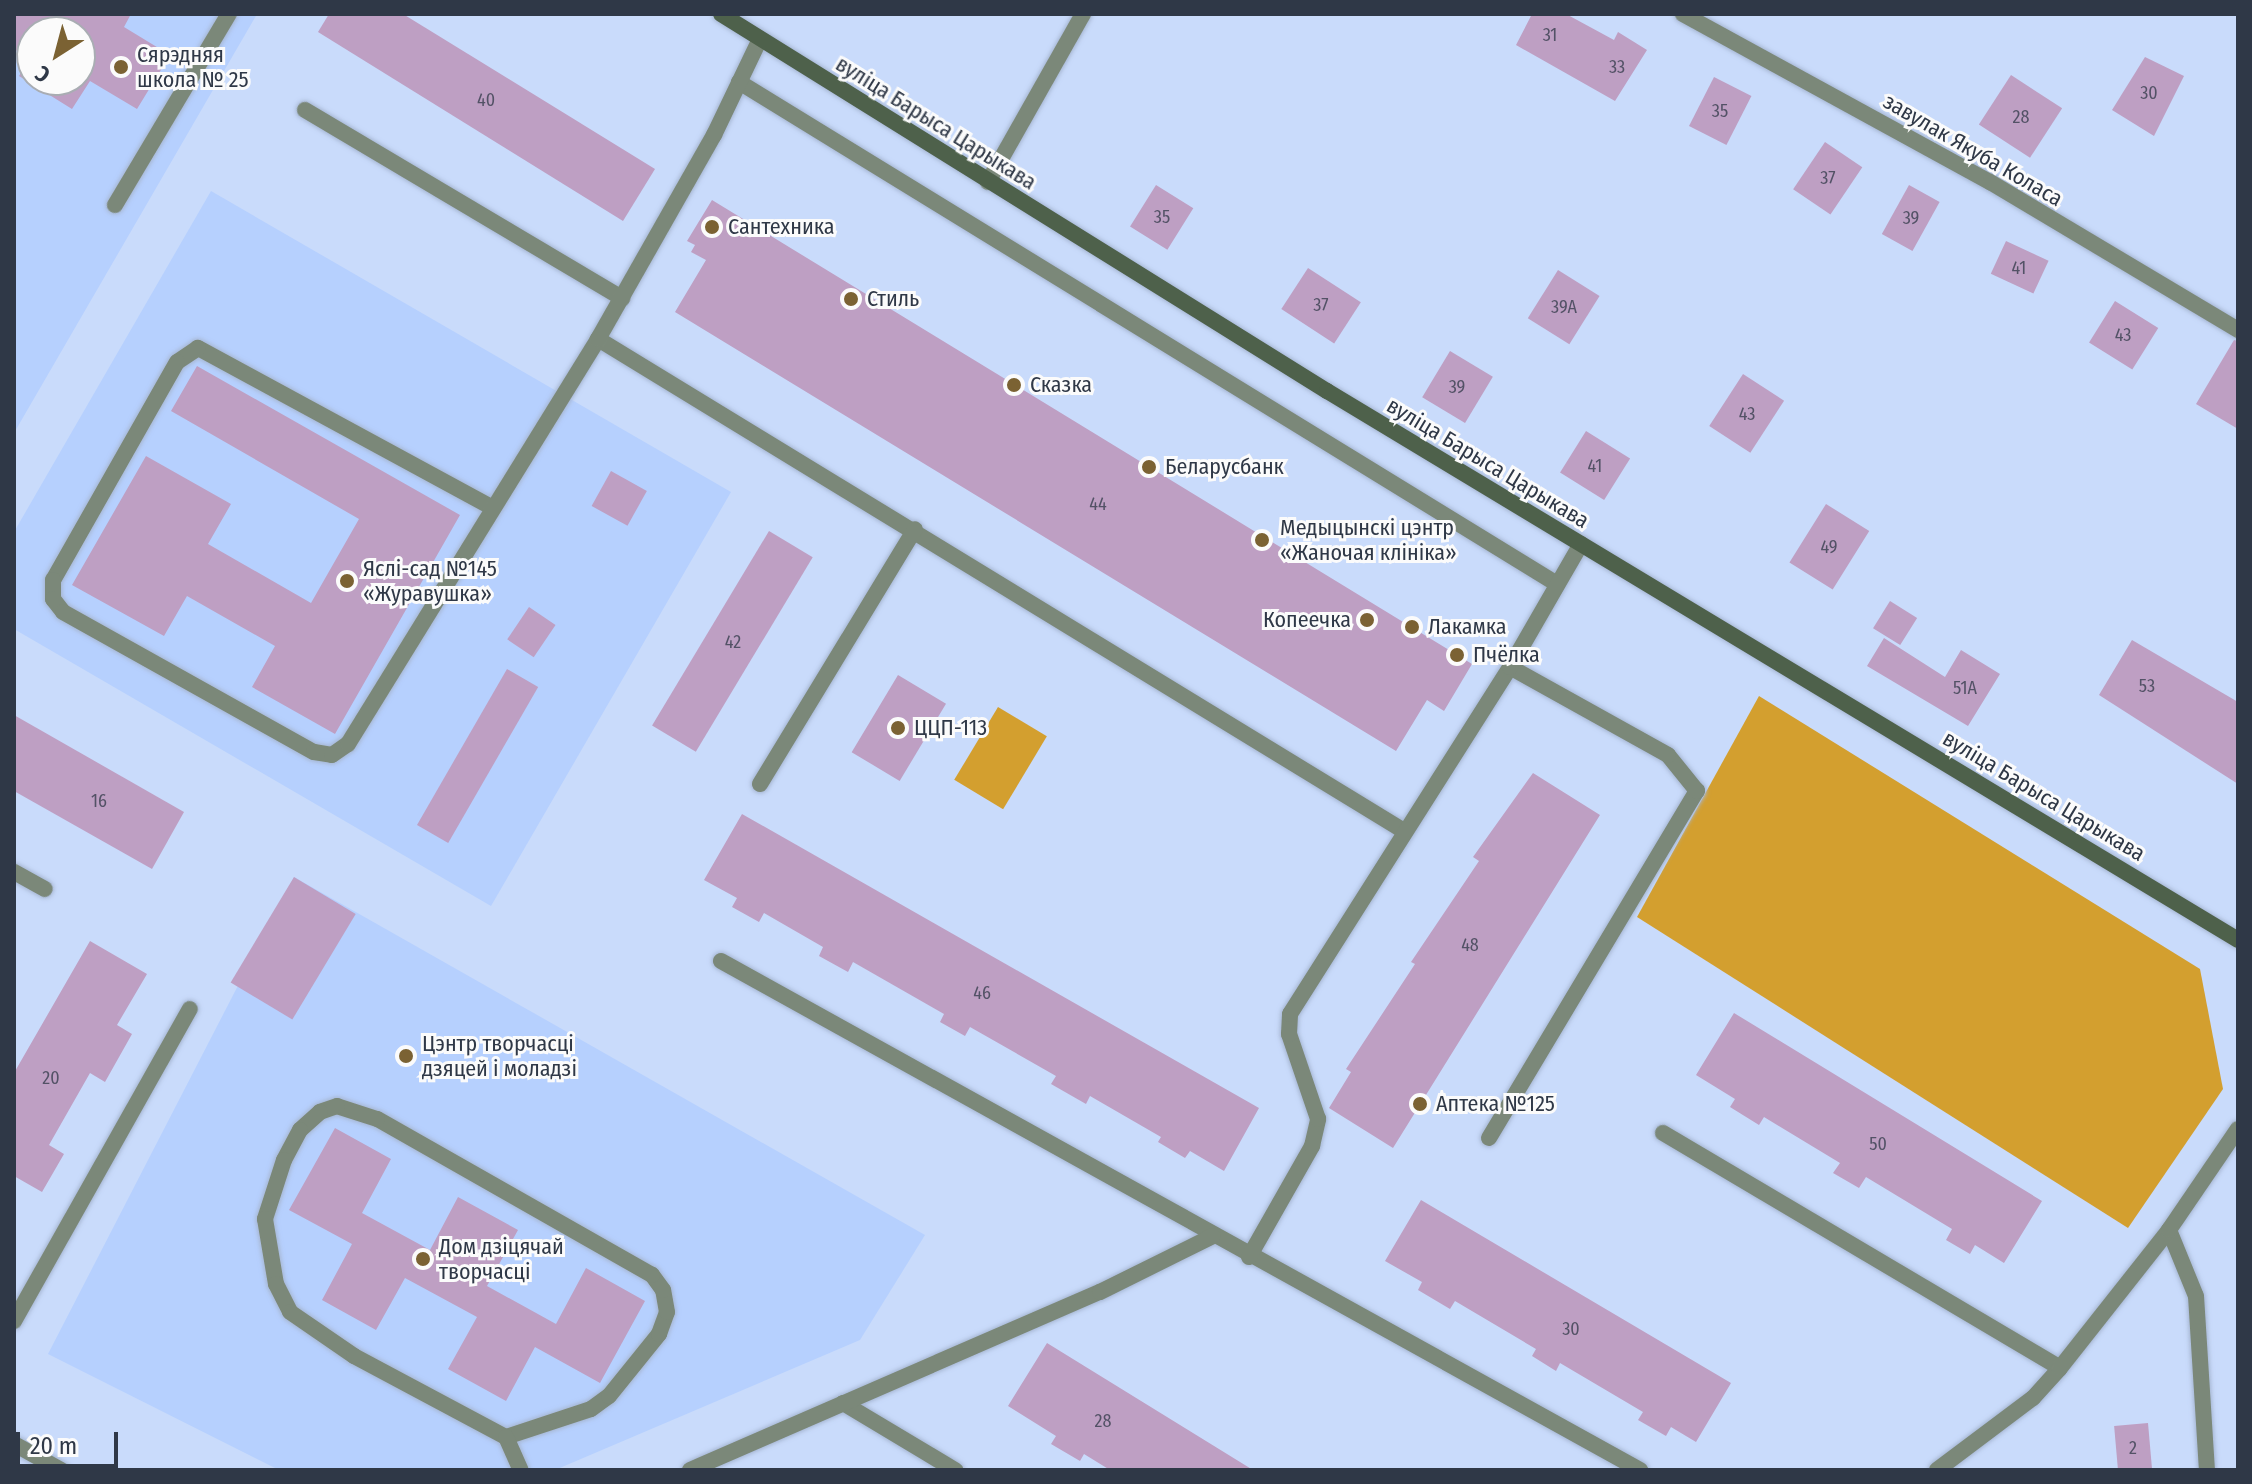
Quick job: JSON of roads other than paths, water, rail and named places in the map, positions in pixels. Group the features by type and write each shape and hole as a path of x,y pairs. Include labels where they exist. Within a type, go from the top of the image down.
{"main road":[{"name":"вуліца Барыса Царыкава","path":"721,14 988,182 1581,544 2238,940"}],"street":[{"path":"115,205 229,14"},
{"path":"988,182 1083,14"},
{"name":"завулак Якуба Коласа","path":"1683,14 1990,182 2238,330"},
{"path":"493,508 198,348 177,362 53,580 53,599 63,612 314,752 332,755 348,744 598,339 622,298 760,39"},
{"path":"739,82 1557,584"},
{"path":"305,110 622,298"},
{"path":"598,339 915,529 1404,831"},
{"path":"760,784 915,529"},
{"path":"1249,1257 1312,1146 1318,1119 1289,1034 1290,1014 1510,667 1581,544"},
{"path":"1489,1138 1697,791 1668,755 1510,667"},
{"path":"14,872 45,889"},
{"path":"721,961 1249,1257 1640,1470"},
{"path":"14,1321 190,1009"},
{"path":"506,1437 591,1409 609,1396 659,1334 667,1312 663,1290 652,1275 377,1119 337,1106 320,1112 300,1130 284,1160 265,1219 276,1284 290,1312 354,1356 506,1437 521,1470"},
{"path":"1937,1470 2023,1407 2060,1368 2169,1230 2238,1129"},
{"path":"1663,1133 2060,1368"},
{"path":"2169,1230 2196,1296 2207,1470"},
{"path":"690,1470 1100,1292 1213,1236"},
{"path":"843,1403 955,1470"},
{"path":"14,1444 61,1470"}],"place":[{"name":"Сярэдняя школа № 25","path":"121,67"},
{"name":"Сантехника","path":"712,227"},
{"name":"Стиль","path":"851,299"},
{"name":"Сказка","path":"1014,385"},
{"name":"Беларусбанк","path":"1149,467"},
{"name":"Медыцынскі цэнтр «Жаночая клініка»","path":"1262,540"},
{"name":"Яслі-сад №145 «Журавушка»","path":"347,581"},
{"name":"Копеечка","path":"1367,620"},
{"name":"Лакамка","path":"1412,627"},
{"name":"Пчёлка","path":"1457,655"},
{"name":"ЦЦП-113","path":"898,728"},
{"name":"Цэнтр творчасці дзяцей і моладзі","path":"406,1056"},
{"name":"Аптека №125","path":"1420,1104"},
{"name":"Дом дзіцячай творчасці","path":"423,1259"}]}
